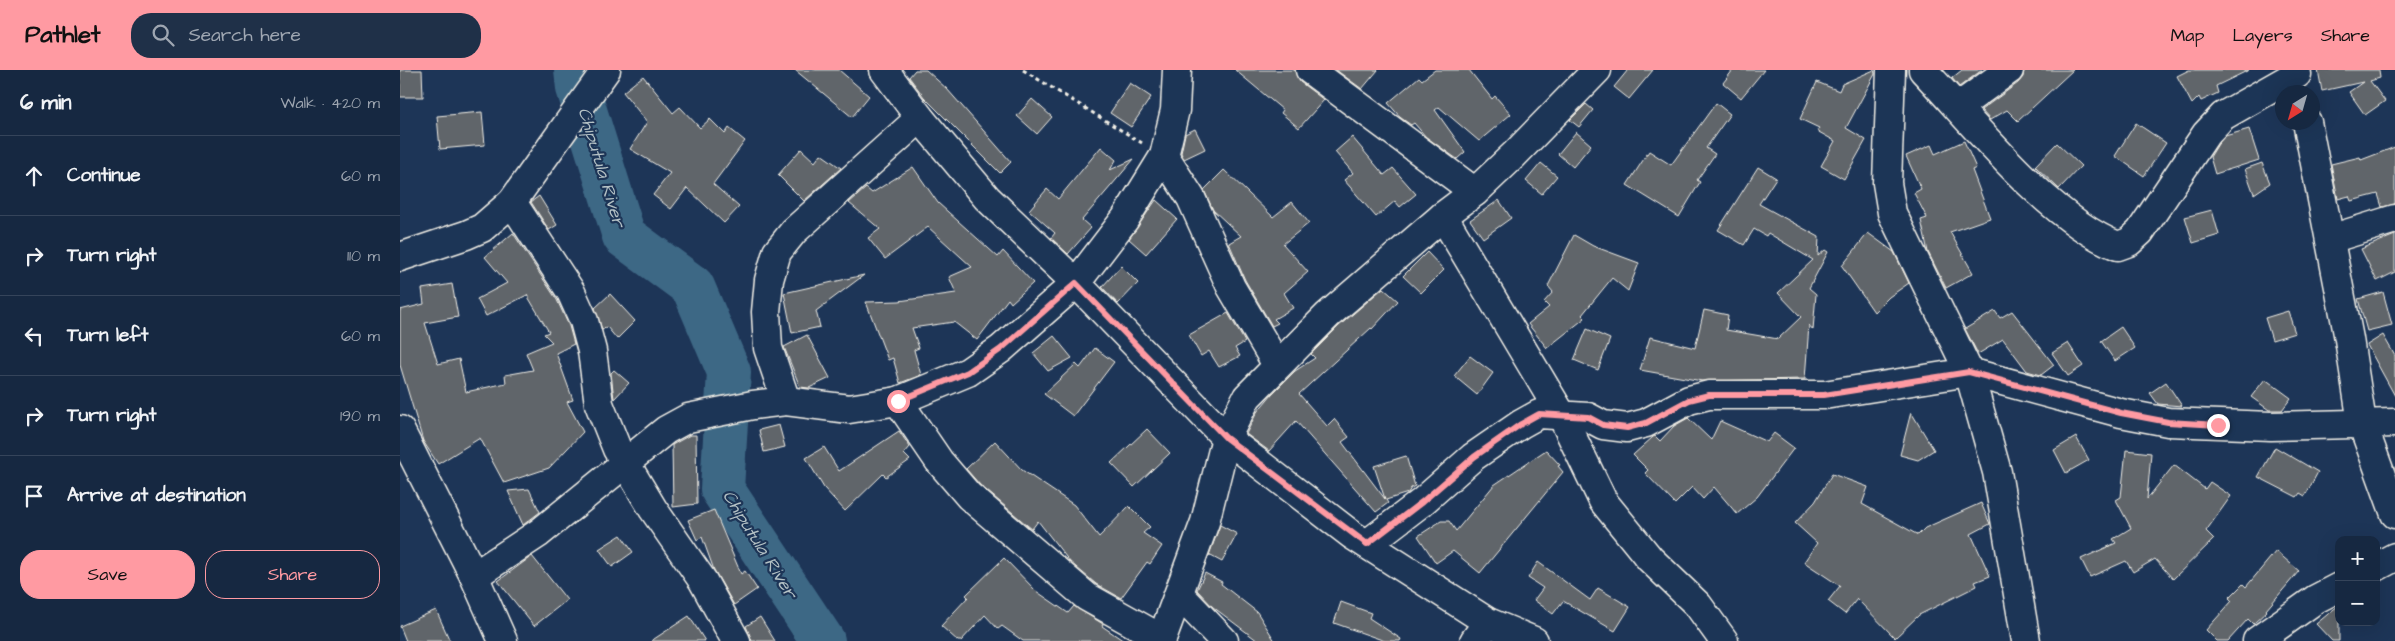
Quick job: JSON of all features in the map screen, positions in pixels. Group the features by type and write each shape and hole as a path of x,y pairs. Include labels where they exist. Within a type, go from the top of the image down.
{"street":[{"path":"400,256 482,228 512,202 606,70"},
{"path":"884,70 920,118 987,198 1076,283 1226,438 1481,631 1534,641"},
{"path":"474,576 539,533 627,464 666,430 688,418 753,405 786,401 849,409 898,401 968,372 1001,349 1076,283 1125,219 1164,156 1175,110 1177,70"},
{"path":"1310,70 1475,192"},
{"path":"898,401 939,461 976,502 1088,597 1162,640 1205,522 1226,438 1247,398 1277,365 1328,315 1443,216 1475,192 1597,70"},
{"path":"1891,70 1887,183 1892,213 1969,372 1997,472 2026,641"},
{"path":"1923,70 2041,193 2088,231 2118,246 2129,242 2140,232 2206,134 2223,116 2298,79"},
{"path":"1958,107 2009,70"},
{"path":"786,401 768,348 766,312 769,280 777,252 794,231 920,118"},
{"path":"2309,130 2330,239 2362,424 2395,514"},
{"path":"1164,156 1191,198 1231,286 1277,365"},
{"path":"512,202 572,292 584,321 592,351 599,404 617,449 653,509 703,581 736,641"},
{"path":"1443,216 1560,414 1603,502 1650,559 1698,605 1724,641"},
{"path":"2330,239 2395,219"},
{"path":"1367,544 1422,502 1474,457 1521,424 1539,414 1588,417 1603,425 1627,428 1646,423 1689,400 1709,395 1824,395 1969,372 2121,413 2168,422 2271,426 2395,424"},
{"path":"400,430 474,576 503,641"},
{"path":"2380,565 2395,557"},
{"path":"2257,641 2316,599 2335,589"},
{"path":"1179,594 1224,641"}],"path":[{"path":"1023,70 1164,156"}],"building":[{"path":"400,70 422,70 423,97 400,97"},
{"path":"795,70 839,70 869,96 852,117"},
{"path":"915,70 926,70 947,89 1011,162 1000,173 924,97 909,77"},
{"path":"1235,70 1295,70 1300,82 1324,100 1299,128 1281,113 1283,110"},
{"path":"1336,70 1378,70 1362,89"},
{"path":"1435,70 1469,70 1492,99 1495,96 1511,114 1479,141 1439,107 1435,110 1465,152 1457,159 1426,137 1414,123 1411,125 1401,118 1388,103 1419,77 1422,80"},
{"path":"1628,70 1653,70 1629,99 1614,87"},
{"path":"1733,70 1764,70 1741,98 1723,83"},
{"path":"1874,70 1875,74 1846,128 1866,140 1844,179 1821,166 1835,141 1817,131 1819,128 1800,119 1817,82 1839,91 1842,84"},
{"path":"1962,70 1982,70 1959,87 1952,78"},
{"path":"2024,70 2073,70 2018,121 2007,110 1990,120 1981,110 2018,83 2023,77"},
{"path":"2189,70 2249,70 2216,86 2218,93 2201,101 2199,97 2192,104 2177,76"},
{"path":"2318,70 2379,70 2380,78 2370,81 2385,101 2365,115 2349,92 2363,82 2322,91"},
{"path":"643,76 673,113 680,107 700,128 710,119 725,134 729,128 745,141 713,184 739,207 724,223 687,188 671,209 653,195 670,173 630,149 647,122 623,92"},
{"path":"1130,83 1151,97 1131,127 1110,113"},
{"path":"1032,99 1052,117 1037,134 1017,116"},
{"path":"1716,103 1730,114 1706,148 1715,154 1697,180 1700,182 1679,217 1627,185 1649,151 1671,165"},
{"path":"1586,104 1593,110 1579,127 1570,120"},
{"path":"482,112 485,145 440,149 437,116"},
{"path":"2136,123 2166,143 2144,176 2115,156"},
{"path":"1195,129 1205,149 1184,159 1181,153 1185,134"},
{"path":"2249,129 2259,160 2215,174 2210,157 2218,144 2225,136"},
{"path":"1576,132 1591,145 1573,167 1558,154"},
{"path":"1352,137 1384,175 1393,168 1416,194 1400,207 1395,201 1376,217 1344,180 1353,173 1335,152"},
{"path":"1964,141 1976,168 1972,170 1990,218 1950,232 1973,273 1946,288 1928,252 1921,220 1927,218 1914,193 1921,189 1906,156 1931,145 1935,154"},
{"path":"2057,143 2081,166 2059,189 2035,166"},
{"path":"1101,147 1116,160 1110,170 1134,159 1082,220 1091,228 1068,254 1051,238 1055,233 1029,210 1047,189 1058,199"},
{"path":"2395,147 2395,204 2382,207 2378,194 2351,201 2349,196 2338,199 2331,164 2360,157 2361,160"},
{"path":"801,149 815,162 821,154 841,168 804,201 778,175"},
{"path":"1541,163 1557,176 1542,194 1526,181"},
{"path":"2262,163 2270,183 2254,194 2245,169"},
{"path":"913,167 938,203 998,257 1003,251 1033,283 1011,303 1008,299 977,340 954,322 912,328 919,348 914,350 921,375 900,383 893,358 888,360 866,302 899,301 956,293 949,277 972,267 928,227 885,259 868,238 880,229 849,203 866,188 872,193"},
{"path":"1758,167 1776,178 1759,204 1819,237 1818,256 1825,250 1828,252 1809,288 1816,294 1813,330 1809,325 1805,379 1702,381 1640,370 1650,337 1695,348 1704,310 1728,315 1726,330 1778,339 1801,317 1778,293 1813,260 1768,233 1766,236 1754,229 1744,245 1718,230"},
{"path":"1224,170 1273,217 1292,202 1309,223 1283,244 1308,272 1284,293 1293,308 1274,319 1278,323 1272,326 1245,280 1229,243 1241,236 1213,210 1204,190"},
{"path":"539,196 557,225 549,230 531,202"},
{"path":"1156,200 1177,219 1146,254 1129,239"},
{"path":"1499,200 1511,218 1483,238 1470,220"},
{"path":"2212,210 2219,235 2193,243 2185,217"},
{"path":"513,233 557,300 569,326 574,344 556,353 573,400 567,402 583,432 549,468 504,483 480,438 438,464 423,441 400,365 400,310 424,304 422,289 452,284 458,317 425,323 438,364 459,359 466,392 506,383 505,375 533,370 526,353 552,342 544,334 549,332 527,295 486,316 477,299 507,283 485,257"},
{"path":"1868,233 1894,252 1909,283 1889,297 1874,312 1842,266"},
{"path":"1574,235 1593,246 1639,263 1628,291 1612,278 1582,315 1585,318 1547,348 1528,324 1549,307 1544,302 1553,292 1548,286"},
{"path":"2395,235 2395,272 2377,281 2361,249"},
{"path":"1427,252 1444,270 1421,293 1403,276"},
{"path":"1121,266 1138,283 1118,304 1102,287"},
{"path":"864,275 816,311 820,327 792,333 784,293"},
{"path":"1383,288 1398,301 1372,329 1299,394 1327,426 1334,419 1349,437 1342,442 1385,499 1374,466 1406,456 1415,486 1408,493 1386,500 1388,503 1376,512 1296,421 1269,451 1246,434 1257,412 1272,394 1295,371 1315,358 1311,354 1339,326"},
{"path":"2383,292 2392,325 2367,331 2358,299"},
{"path":"610,294 635,321 617,339 607,327 602,330 595,308"},
{"path":"1995,311 2000,318 2012,311 2054,365 2041,375 2027,371 2003,339 1978,354 1965,329"},
{"path":"2288,311 2295,333 2272,340 2265,318"},
{"path":"1228,313 1245,342 1235,348 1240,356 1219,367 1209,351 1201,356 1189,335"},
{"path":"2121,327 2135,348 2115,361 2101,341"},
{"path":"1587,329 1610,339 1598,370 1574,360"},
{"path":"807,335 830,378 809,388 800,387 784,347"},
{"path":"2383,335 2395,356 2395,396 2367,345"},
{"path":"1054,336 1072,358 1048,371 1033,353"},
{"path":"2068,343 2083,366 2068,376 2052,353"},
{"path":"1095,348 1114,362 1073,416 1044,394 1076,364 1080,368"},
{"path":"1470,356 1493,373 1477,395 1454,376"},
{"path":"614,370 629,383 614,399 611,373"},
{"path":"2265,379 2291,398 2282,410 2269,410 2251,397"},
{"path":"2166,382 2182,406 2158,404 2150,393"},
{"path":"1911,412 1934,450 1918,460 1900,455"},
{"path":"1688,418 1711,440 1720,421 1767,442 1774,433 1794,448 1757,497 1737,514 1714,487 1703,499 1692,487 1675,504 1645,473 1648,470 1633,455 1653,437 1655,436 1660,441 1674,426"},
{"path":"779,425 785,447 764,452 759,430"},
{"path":"1147,429 1170,453 1134,487 1111,463"},
{"path":"899,431 910,447 904,454 910,460 886,477 883,474 845,511 824,488 806,458 824,447 839,471"},
{"path":"690,435 696,435 697,504 673,507 672,445"},
{"path":"2076,437 2089,460 2066,473 2054,450"},
{"path":"995,441 1022,470 1074,505 1099,537 1129,506 1150,527 1143,533 1162,546 1150,564 1147,562 1121,598 1096,584 1070,562 1038,521 1032,529 980,485 966,469"},
{"path":"2275,447 2318,472 2305,496 2300,493 2297,497 2258,477"},
{"path":"1546,450 1560,465 1558,466 1563,472 1480,573 1453,551 1436,563 1418,536 1441,521 1449,521 1456,531 1494,485"},
{"path":"2126,450 2151,453 2147,499 2174,465 2205,489 2210,482 2231,496 2206,531 2214,539 2173,579 2155,559 2133,572 2126,561 2090,577 2081,559 2116,543 2113,539 2131,528 2116,500 2121,497"},
{"path":"1832,474 1868,487 1862,504 1918,535 1925,528 1981,503 1990,524 1971,534 1990,576 1975,582 1977,586 1919,615 1895,638 1857,599 1845,614 1828,601 1840,586 1804,562 1817,543 1795,523 1815,502"},
{"path":"529,489 540,512 523,525 508,491"},
{"path":"714,510 741,574 745,571 757,589 734,605 714,570 702,537 697,540 688,520"},
{"path":"1220,525 1237,534 1222,562 1209,555"},
{"path":"621,535 633,552 612,567 599,549"},
{"path":"2276,551 2299,571 2267,611 2253,624 2248,619 2228,641 2217,641 2206,630 2232,601 2229,598 2243,584 2246,587"},
{"path":"532,556 567,600 534,626 498,581"},
{"path":"1004,558 1036,591 1068,613 1074,606 1103,624 1102,626 1124,641 1023,641 1002,626 998,629 985,615 961,641 958,641 941,626 968,597 966,595"},
{"path":"1538,562 1590,600 1598,588 1630,607 1615,631 1563,601 1553,614 1534,600 1543,588 1528,578"},
{"path":"1205,573 1222,582 1221,584 1257,612 1275,641 1258,641 1213,607 1197,590"},
{"path":"1341,602 1371,613 1369,618 1401,639 1400,641 1385,641 1334,623"},
{"path":"2335,608 2335,626 2339,626 2339,641 2332,641 2316,624"},
{"path":"436,610 450,641 406,641 400,626"},
{"path":"689,616 705,641 651,641"},
{"path":"760,617 775,641 752,641 746,626"}],"waterway":[{"name":"Chiputula River","path":"576,70 578,88 624,236 693,287 729,372 722,489 823,641"}],"route":[{"path":"898,401 968,372 1001,349 1076,283 1226,438 1352,535 1367,544 1422,502 1474,457 1521,424 1539,414 1588,417 1603,425 1627,428 1646,423 1689,400 1709,395 1824,395 1969,372 2121,413 2168,422 2218,425"}]}
